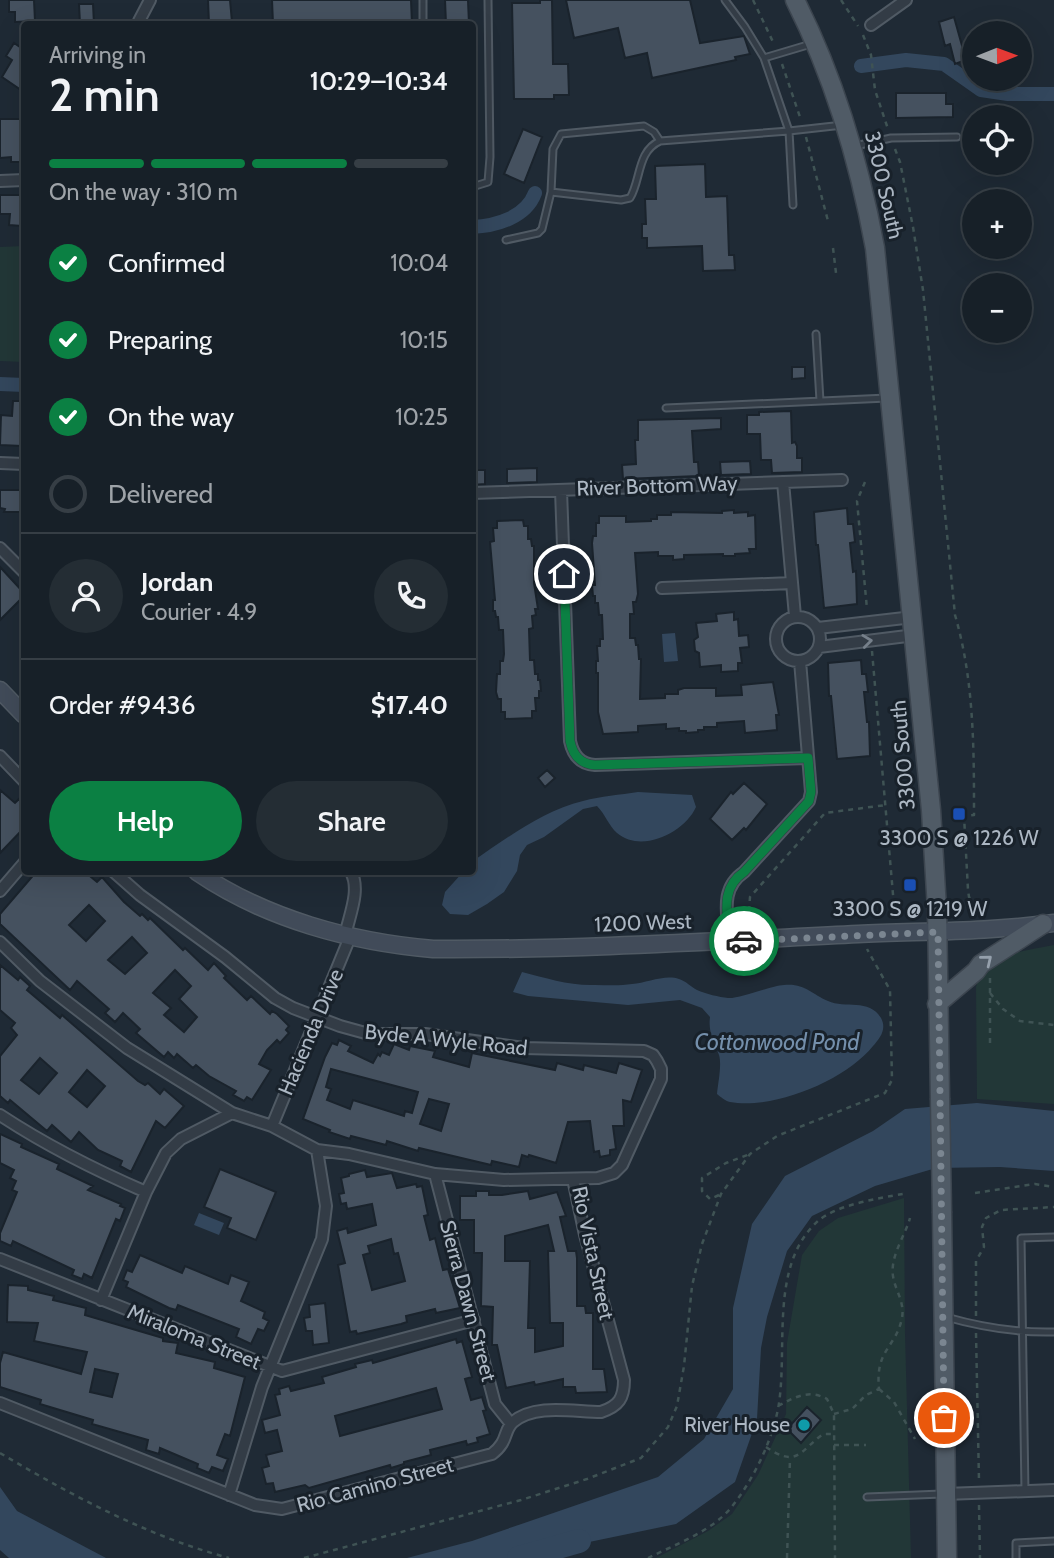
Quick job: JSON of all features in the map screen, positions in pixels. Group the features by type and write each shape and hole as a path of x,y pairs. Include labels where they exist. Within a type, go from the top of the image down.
{"main road":[{"name":"3300 South","path":"795,0 816,43 846,125 876,248 914,626 931,810 938,932 947,1558"},
{"path":"937,1004 981,964 1048,924"}],"street":[{"path":"139,21 150,0"},
{"path":"871,25 906,0"},
{"path":"0,181 21,180"},
{"path":"0,463 21,464"},
{"name":"River Bottom Way","path":"476,493 842,480"},
{"path":"783,482 795,616"},
{"path":"561,490 570,741 575,756 595,765 808,758"},
{"path":"0,548 21,569"},
{"path":"662,588 792,583"},
{"path":"795,616 812,621 818,628 819,647 815,654 800,661 785,657 776,645 777,630 782,623 795,616"},
{"path":"818,628 869,622 914,626"},
{"path":"819,647 871,640 914,626"},
{"path":"729,942 727,892 732,880 744,872 809,801 811,792 800,661"},
{"path":"0,690 21,712"},
{"path":"0,756 21,778"},
{"path":"0,891 21,866"},
{"name":"Byde A Wyle Road","path":"117,875 275,998 317,1017 369,1034 425,1034 477,1043 558,1051 644,1051 653,1055 657,1061"},
{"name":"1200 West","path":"202,875 242,898 348,937 391,945 459,949 729,942 1011,929 1048,924"},
{"name":"Hacienda Drive","path":"272,1126 348,937 355,892 353,875"},
{"path":"0,942 40,981 127,1048 232,1113 272,1126 317,1150 349,1154 435,1174 504,1180 573,1179"},
{"name":"Rio Vista Street","path":"511,1424 528,1413 601,1412 612,1409 624,1393 624,1380 585,1235 573,1179 606,1176 622,1165 662,1079 657,1061"},
{"path":"101,1300 146,1192 166,1153 181,1139 232,1113"},
{"path":"0,1115 36,1139 84,1165 146,1192"},
{"path":"229,1495 269,1367 322,1239 326,1206 317,1150"},
{"name":"Sierra Dawn Street","path":"435,1174 495,1404 511,1424"},
{"name":"Miraloma Street","path":"0,1259 282,1371 474,1321"},
{"name":"Rio Camino Street","path":"0,1404 268,1509 296,1507 492,1454 503,1446 511,1424"},
{"path":"946,1494 1054,1490"}],"lane":[{"path":"422,0 423,21"},
{"path":"476,186 488,182 490,157 488,0"},
{"path":"725,0 746,27 764,58 789,131 793,205"},
{"path":"764,58 816,43"},
{"path":"551,192 626,200 633,193 644,155 653,144 660,141 846,125"},
{"path":"506,240 538,233 542,229 551,192 553,149 561,134 644,126 650,127 660,141"},
{"path":"852,146 891,138 957,137"},
{"path":"816,334 820,401"},
{"path":"666,408 891,398"},
{"path":"1025,1492 1021,1238 1054,1237"},
{"path":"943,1316 976,1325 1054,1332"},
{"path":"867,1497 946,1494"},
{"path":"1016,1558 1016,1543 1054,1541"}],"path":[{"path":"753,0 778,53 804,130 828,221"},
{"path":"841,0 856,20 871,55 875,90 900,162 923,290 955,615 963,643 974,745 974,815 964,816 964,835 969,897 976,908"},
{"path":"832,248 836,273"},
{"path":"865,482 857,501 869,622"},
{"path":"871,640 894,906"},
{"path":"749,911 750,897 825,813 886,805"},
{"path":"721,1195 710,1199 702,1191 702,1178 726,1163 750,1154 777,1136 885,1093 892,1080 890,990 858,934"},
{"path":"989,975 990,1043"},
{"path":"990,993 1003,1009 1020,1021 1053,1024"},
{"path":"304,1558 521,1500 641,1458 668,1427 677,1406 692,1286 702,1244 721,1195 750,1154"},
{"path":"975,1193 1035,1184 1054,1187"},
{"path":"648,1558 713,1524 729,1510 766,1447 778,1406 786,1287 796,1248 804,1236 820,1219 841,1209 903,1194"},
{"path":"979,1473 976,1261 984,1247 982,1227 986,1218 1001,1210 1054,1207"},
{"path":"879,1389 880,1362 900,1328 903,1313 893,1276 893,1263 910,1219"},
{"path":"834,1414 852,1409 866,1395 879,1389"},
{"path":"879,1389 894,1402 915,1439"},
{"path":"778,1406 801,1394 811,1394 827,1399 834,1414 835,1558"},
{"path":"766,1447 776,1454 790,1458 800,1455 823,1434 834,1434"},
{"path":"834,1445 866,1445"},
{"path":"0,1453 122,1520 194,1549 229,1558"},
{"path":"787,1558 790,1458"},
{"path":"979,1513 980,1558"}],"green space":[{"path":"21,246 21,362 0,361 0,247"},
{"path":"1054,945 1054,1104 977,1099 976,987 981,976 997,960 1019,952"},
{"path":"904,1198 911,1558 656,1558 708,1531 732,1514 758,1475 786,1414 787,1343 802,1255 819,1231 838,1218"}],"water":[{"path":"675,633 678,661 664,662 662,634"},
{"path":"638,792 692,795 696,807 683,825 650,841 627,839 617,833 597,806 583,809 544,837 527,845 520,855 517,871 504,892 487,904 468,915 450,914 442,905 445,892 460,875 476,875 476,859 553,811 597,798"},
{"name":"Cottonwood Pond","path":"522,972 586,985 623,985 674,978 695,989 728,998 791,985 808,990 828,1001 870,1008 881,1018 883,1030 878,1040 861,1058 827,1081 808,1090 767,1101 730,1102 717,1094 720,1059 711,1032 710,1017 702,1008 680,1000 628,1005 528,996 513,992"},
{"path":"977,1103 1054,1111 1054,1171 1000,1167 936,1168 875,1186 812,1216 787,1251 767,1317 761,1348 757,1419 735,1482 676,1524 512,1558 407,1558 472,1541 658,1477 704,1439 733,1389 733,1308 752,1224 785,1176 873,1131 905,1109"},
{"path":"199,1213 224,1223 219,1235 194,1225"},
{"path":"0,1487 17,1511 106,1558 9,1558 0,1550"}],"building":[{"path":"9,0 34,0 35,21 15,22 15,12 9,12"},
{"path":"208,0 230,0 232,21 209,21"},
{"path":"272,0 411,0 412,21 273,21"},
{"path":"445,0 468,0 469,21 446,21"},
{"path":"540,0 552,0 553,64 568,64 569,95 554,95 554,99 514,99 512,3 540,3"},
{"path":"566,0 690,0 700,43 744,36 750,54 735,57 736,60 652,78 647,53 625,58 618,28 574,38"},
{"path":"79,4 93,4 94,21 80,21"},
{"path":"954,17 962,46 962,61 955,64 950,44 945,46 939,22"},
{"path":"14,43 20,47 21,45 21,90 2,77 12,60 6,56"},
{"path":"896,93 946,93 946,104 953,104 953,117 896,118"},
{"path":"0,119 21,119 21,162 11,162 11,157 0,158"},
{"path":"523,129 542,137 524,183 504,174"},
{"path":"705,164 706,197 727,196 729,255 734,255 735,270 703,271 702,246 647,248 647,238 642,238 642,224 646,224 645,199 656,199 655,166"},
{"path":"0,195 21,195 21,226 9,225 10,214 0,214"},
{"path":"792,367 805,367 805,378 792,379"},
{"path":"13,401 21,401 21,446 0,445 1,415 12,416"},
{"path":"791,411 792,443 795,442 797,446 797,458 802,458 802,472 772,473 771,460 761,460 760,434 747,434 747,415"},
{"path":"721,418 721,429 692,431 694,462 698,462 699,476 623,479 622,465 636,464 638,420"},
{"path":"750,461 751,474 721,475 720,462"},
{"path":"537,468 537,482 507,483 507,469"},
{"path":"476,470 485,470 485,484 476,485"},
{"path":"0,490 21,490 21,512 4,512 5,509 0,508"},
{"path":"847,508 848,524 853,524 855,542 850,543 853,572 856,571 857,604 824,608 814,512"},
{"path":"734,510 734,513 748,512 748,516 755,515 756,549 749,549 750,553 735,556 684,555 684,559 673,560 673,556 658,556 658,552 635,553 638,594 636,602 633,602 634,614 630,614 630,638 635,638 641,659 640,699 665,698 665,694 678,694 678,690 684,688 716,688 716,696 742,695 741,685 773,682 779,715 776,715 777,730 745,733 744,721 717,723 717,727 704,727 704,730 698,732 686,733 679,731 679,728 666,729 666,724 638,726 638,732 603,734 598,712 596,673 597,646 600,646 600,639 603,639 602,615 599,615 598,603 595,603 592,585 595,585 592,543 593,536 596,536 599,516 626,516 626,522 651,521 657,519 657,515 671,515 671,512 722,513"},
{"path":"523,520 524,526 528,526 528,539 531,539 534,546 534,583 538,609 535,609 536,615 532,616 533,628 529,629 530,660 534,660 535,674 538,674 541,691 539,698 535,698 536,711 532,711 532,718 505,719 505,712 501,712 501,699 498,699 496,692 497,674 500,674 500,661 503,661 504,654 503,630 499,630 498,617 493,611 495,600 490,542 494,541 493,528 497,528 497,521"},
{"path":"0,567 21,590 21,599 0,620"},
{"path":"734,612 734,620 738,619 739,636 748,635 749,647 740,648 742,663 738,663 738,671 721,672 721,665 700,667 694,640 698,637 696,623 717,621 716,614"},
{"path":"861,660 868,692 864,692 869,722 870,756 837,759 828,663"},
{"path":"547,770 555,778 545,787 538,778"},
{"path":"744,783 767,804 746,830 744,828 732,840 710,819 731,792 733,794"},
{"path":"0,790 15,803 19,799 21,801 21,831 0,853"},
{"path":"33,875 89,875 97,882 102,877 124,902 140,916 142,914 148,920 150,918 208,970 214,963 226,976 224,978 247,1000 251,996 270,1014 272,1011 277,1014 289,1026 286,1030 289,1033 280,1043 277,1040 267,1050 259,1064 271,1070 252,1100 247,1097 244,1101 233,1095 236,1091 209,1076 196,1065 193,1068 177,1054 174,1058 168,1052 164,1057 136,1033 140,1029 123,1013 115,1022 105,1013 109,1009 77,981 70,990 0,924 0,914","holes":["89,905 105,921 86,941 69,925","132,937 147,953 125,974 108,960","175,970 191,986 179,999 197,1017 184,1032 164,1015 171,1008 153,993"]},
{"path":"0,965 18,980 20,977 30,986 27,990 60,1018 62,1015 138,1081 145,1085 148,1083 160,1094 164,1089 184,1106 165,1128 156,1121 131,1172 120,1166 122,1161 98,1150 79,1132 71,1142 52,1125 47,1131 10,1100 8,1103 0,1096 0,1056 17,1035 11,1028 15,1023 0,1010","holes":["40,1058 57,1073 39,1094 21,1080","87,1070 105,1086 87,1107 69,1092"]},
{"path":"339,1040 351,1046 348,1051 373,1063 382,1052 389,1055 394,1044 409,1050 410,1046 435,1051 433,1057 469,1067 472,1053 555,1070 557,1063 583,1070 584,1065 616,1073 619,1063 642,1070 631,1102 623,1100 624,1126 613,1126 616,1149 610,1150 610,1155 600,1157 599,1151 594,1152 590,1121 568,1122 556,1163 522,1155 519,1167 492,1161 491,1165 419,1148 418,1151 387,1141 386,1145 351,1136 350,1139 303,1119 325,1057 332,1043 337,1045","holes":["331,1069 418,1092 412,1113 405,1111 404,1116 353,1100 350,1109 327,1100 331,1089 326,1087","429,1099 449,1104 441,1131 420,1124"]},
{"path":"0,1134 59,1164 57,1169 93,1186 88,1190 125,1208 120,1221 116,1219 92,1278 84,1274 82,1279 72,1275 74,1270 13,1241 11,1246 0,1241 0,1233 17,1192 12,1190 16,1181 10,1178 14,1170 0,1163"},
{"path":"220,1169 276,1192 256,1240 227,1228 231,1218 204,1207"},
{"path":"365,1170 367,1177 392,1173 397,1188 416,1184 417,1187 422,1186 428,1215 424,1216 430,1240 435,1238 443,1270 448,1269 460,1308 436,1313 435,1309 406,1316 407,1322 401,1324 357,1334 356,1331 350,1332 338,1265 345,1263 337,1231 347,1228 348,1233 376,1225 372,1204 347,1209 346,1203 341,1204 339,1194 344,1193 341,1178","holes":["391,1239 394,1254 398,1253 405,1281 372,1290 363,1255 370,1253 368,1246"]},
{"path":"476,1191 502,1195 528,1191 530,1199 557,1192 566,1216 560,1217 568,1251 576,1251 577,1306 585,1306 586,1313 593,1313 593,1369 604,1369 607,1392 576,1393 575,1387 563,1387 563,1379 506,1388 497,1345 492,1345 493,1307 481,1306 482,1253 474,1253 474,1220 460,1220 460,1196 476,1196","holes":["548,1225 554,1251 548,1251 550,1323 563,1323 563,1346 535,1352 535,1328 528,1328 530,1261 505,1261 505,1236"]},
{"path":"140,1255 182,1273 185,1266 228,1284 231,1275 249,1282 241,1301 265,1312 263,1318 269,1321 264,1331 258,1329 251,1344 236,1337 239,1329 178,1305 176,1310 169,1308 126,1287 128,1282 123,1280 127,1270 132,1272"},
{"path":"8,1285 28,1286 28,1290 54,1296 53,1300 86,1308 85,1315 163,1338 163,1341 178,1343 176,1353 215,1362 214,1368 245,1377 230,1436 225,1434 217,1455 228,1459 223,1471 212,1467 209,1473 197,1468 198,1464 160,1448 159,1454 146,1450 148,1440 92,1424 93,1420 40,1404 41,1400 0,1387 3,1352 81,1374 87,1352 34,1341 38,1323 7,1322","holes":["95,1369 118,1374 112,1397 90,1392"]},
{"path":"325,1303 329,1343 313,1345 312,1331 306,1331 304,1318 310,1317 309,1305"},
{"path":"456,1339 457,1343 462,1341 472,1377 465,1379 471,1400 482,1397 490,1434 467,1445 466,1441 430,1450 431,1455 391,1468 390,1465 309,1488 305,1485 275,1492 273,1483 266,1484 262,1468 269,1466 266,1455 282,1451 277,1430 265,1433 262,1420 280,1415 275,1395 280,1394 279,1389 289,1386 291,1391 324,1383 322,1377 356,1367 355,1364 372,1360 373,1363","holes":["436,1388 442,1409 340,1436 335,1416"]},
{"name":"River House","path":"807,1407 821,1420 801,1443 787,1429"}],"waterway":[{"path":"861,66 906,60 944,64 981,90 1008,94 1054,94"},
{"path":"476,227 510,219 525,208 535,193"},
{"path":"0,384 21,385"},
{"path":"519,1558 579,1541"}],"way so far":[{"path":"744,941 938,932 944,1418"}],"place":[{"name":"3300 S @ 1226 W","path":"959,814"},
{"name":"3300 S @ 1219 W","path":"910,885"},
{"name":"River House","path":"804,1425"}],"route":[{"path":"564,574 570,741 575,756 595,765 808,758 811,792 809,801 744,872 732,880 727,892 729,942 744,941"}]}
